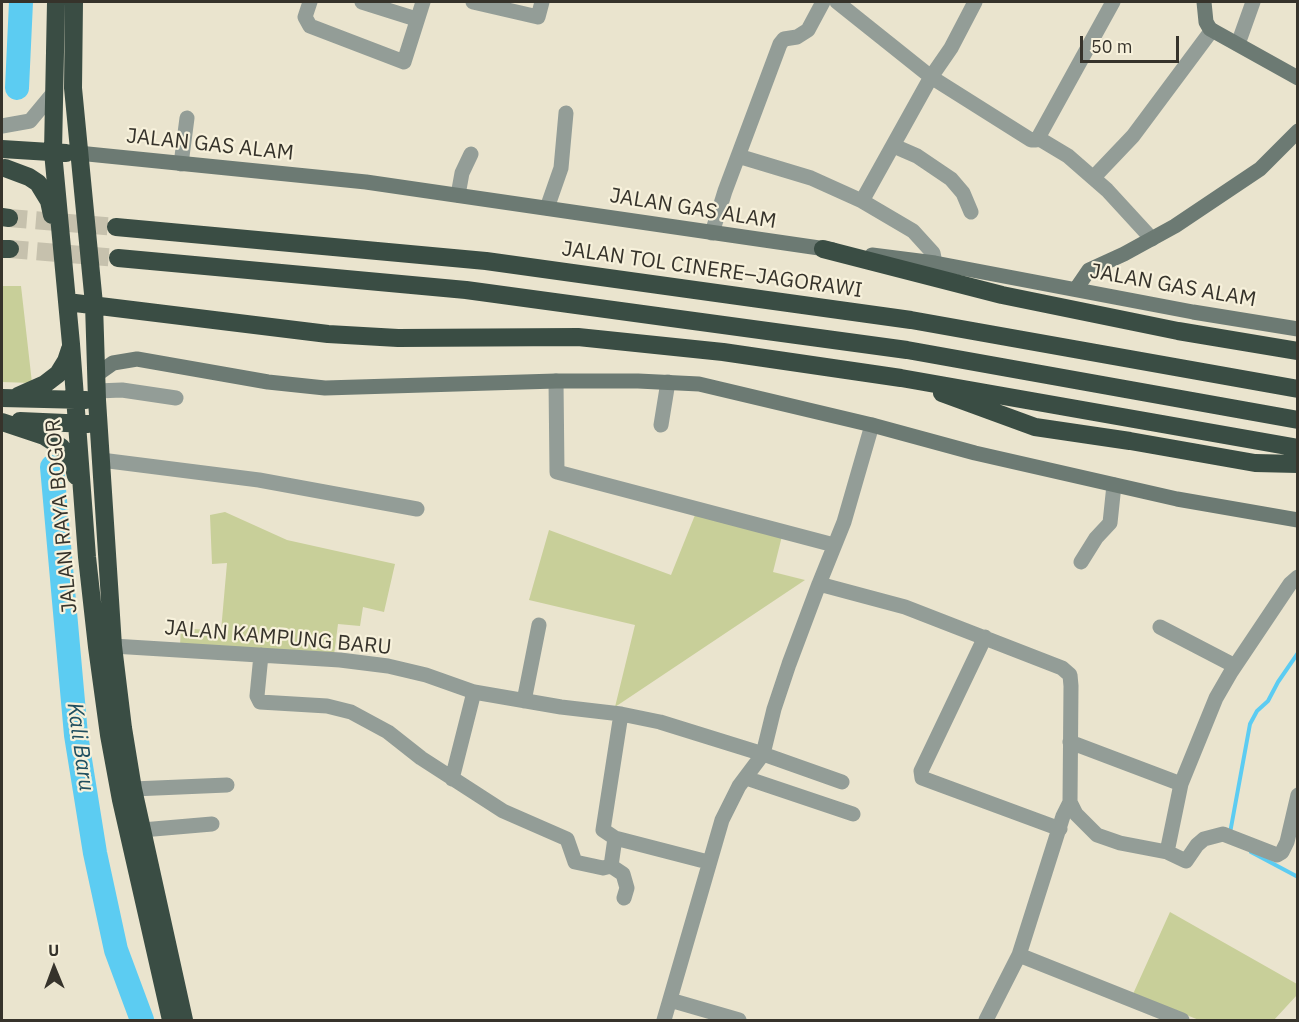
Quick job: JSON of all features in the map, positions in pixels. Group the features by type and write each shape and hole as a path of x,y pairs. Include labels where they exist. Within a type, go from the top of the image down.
{"highway":[{"name":"JALAN RAYA BOGOR","path":"56,2 54,161 96,635 113,758 171,1020"},
{"path":"3,168 54,161 79,162 73,88 74,2"},
{"path":"2,149 54,161"},
{"name":"JALAN RAYA BOGOR","path":"79,162 94,304 113,646 123,728 133,789 184,1020"},
{"path":"3,168 29,177 44,191 49,201 64,272"},
{"name":"JALAN TOL CINERE–JAGORAWI","path":"116,227 486,261 910,320 1298,389"},
{"path":"823,249 1002,296 1178,331 1298,351"},
{"path":"118,258 466,290 907,350 1298,420"},
{"path":"67,302 328,334 398,338 578,337 723,352 901,378 1298,448"},
{"path":"6,398 45,384 58,374 66,361 71,344"},
{"path":"901,378 1035,427 1256,463 1298,464"},
{"path":"6,398 75,400 97,389"},
{"path":"2,421 99,424"},
{"path":"2,421 44,436 61,447 73,464 82,495"}],"main road":[{"path":"1204,2 1206,22 1212,30 1298,78"},
{"path":"1076,289 1089,270 1175,226 1260,170 1298,131"},
{"name":"JALAN GAS ALAM","path":"79,162 181,164 366,182 823,249 935,263 1193,312 1298,329"},
{"path":"97,389 113,363 137,359 267,382 325,388 556,381 699,384 872,425 975,453 1198,504 1298,520"}],"street":[{"path":"310,2 305,17 310,26 404,62 423,2"},
{"path":"362,2 416,19"},
{"path":"473,2 538,17 542,2"},
{"path":"712,233 725,191 780,44 784,39 797,37 807,30 823,2"},
{"path":"837,2 932,77 1031,140 1038,138 1113,2"},
{"path":"862,201 932,77 951,48 975,2"},
{"path":"1238,44 1253,2"},
{"path":"1094,177 1133,136 1212,30"},
{"path":"2,126 30,121 55,91"},
{"path":"547,208 561,168 566,113"},
{"path":"181,164 187,118"},
{"path":"1038,138 1068,156 1094,177 1152,239"},
{"path":"894,146 917,156 951,179 963,193 971,212"},
{"path":"458,195 462,173 471,154"},
{"path":"738,156 811,178 862,201 913,231 933,253 935,263"},
{"path":"556,381 557,472 834,545"},
{"path":"661,425 668,382"},
{"path":"97,389 122,390 176,398"},
{"path":"664,1020 722,820 763,754 789,664 855,487 872,425"},
{"path":"101,460 259,480 417,508"},
{"path":"1081,562 1096,538 1110,523 1114,484"},
{"path":"1167,852 1182,784 1216,698 1290,584 1298,577"},
{"path":"819,584 905,607 1042,659 1062,668 1070,675 1071,802 1076,814 1097,835 1120,843 1167,852 1186,861 1204,839 1228,836 1268,852 1280,854 1287,842 1298,795"},
{"path":"524,701 539,625"},
{"path":"1160,627 1235,666"},
{"path":"985,638 921,771 922,778 1060,829"},
{"name":"JALAN KAMPUNG BARU","path":"113,646 340,660 388,666 426,675 474,693 621,714 660,722 843,782"},
{"path":"261,655 258,700 292,705 340,707 388,732 452,779 503,811 567,839 575,862 603,867 611,866 623,874 627,888 624,898"},
{"path":"452,779 474,693"},
{"path":"621,714 603,830 615,838 708,862"},
{"path":"1070,742 1182,784"},
{"path":"746,778 853,814"},
{"path":"133,789 227,785"},
{"path":"986,1020 1019,955 1063,816 1071,802"},
{"path":"142,830 212,824"},
{"path":"611,866 615,838"},
{"path":"1019,955 1182,1020"},
{"path":"670,1000 739,1020"}],"green space":[{"path":"2,286 21,286 32,383 2,382"},
{"path":"699,505 782,536 773,572 805,580 615,707 635,625 529,600 549,530 671,575"},
{"path":"225,512 287,540 395,564 384,612 363,607 360,626 338,624 334,655 180,645 181,628 221,631 227,563 212,564 210,515"},
{"path":"1170,912 1297,984 1297,995 1274,1020 1199,1020 1133,994"}],"waterway":[{"name":"Kali Baru","path":"17,88 21,2"},
{"name":"Kali Baru","path":"52,467 76,735 95,853 116,950 142,1020"},
{"path":"1230,833 1250,724 1257,711 1268,701 1298,653"},
{"path":"1251,852 1298,877"}],"tunnel":[{"path":"9,218 116,227"},
{"path":"10,249 118,258"}]}
